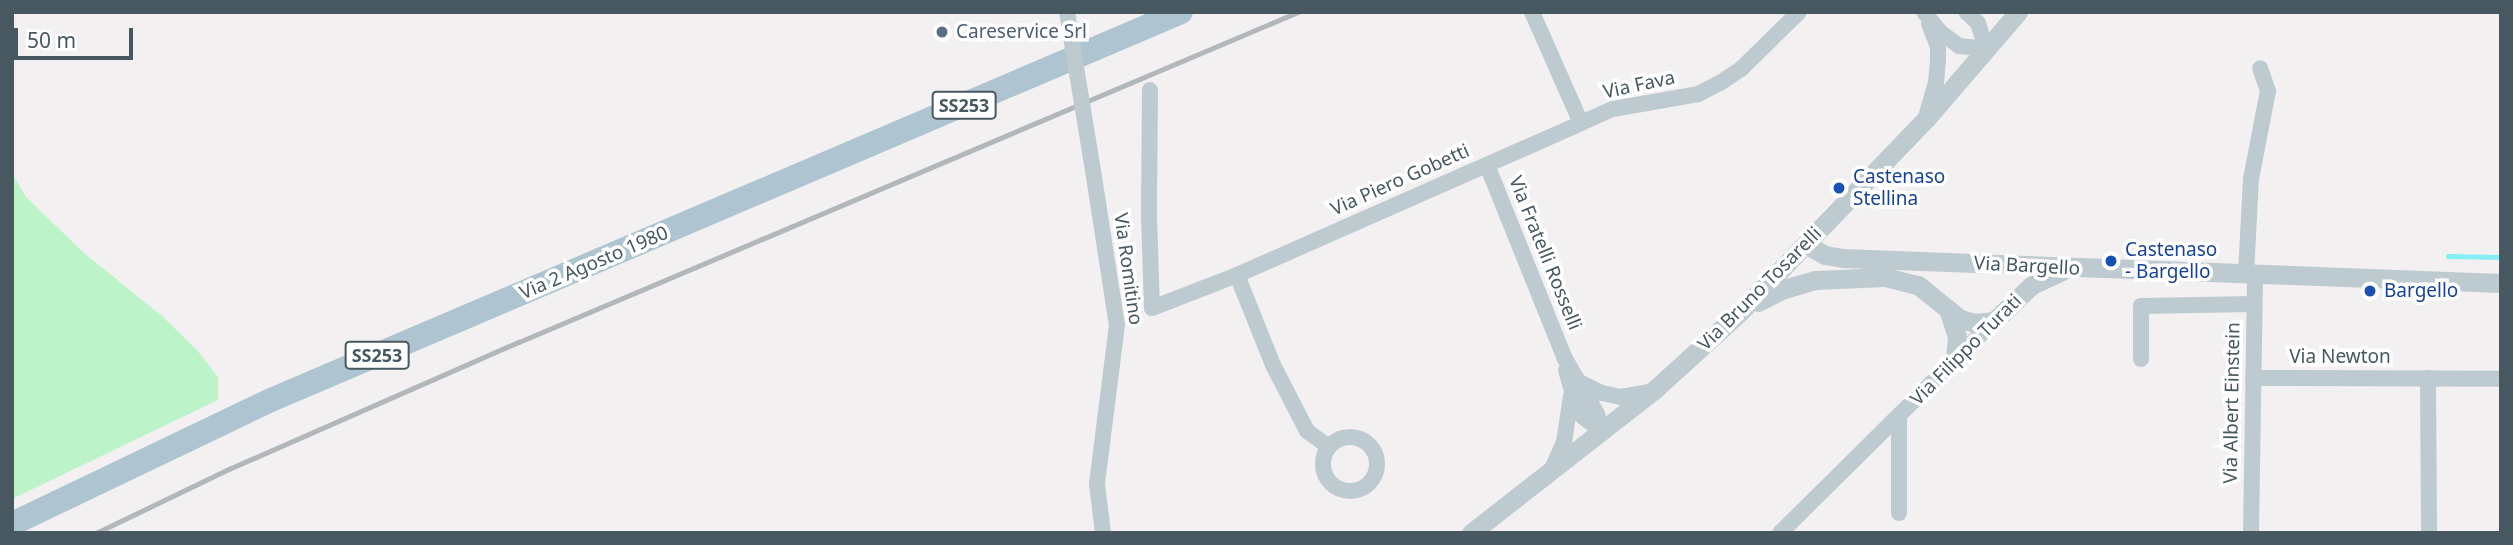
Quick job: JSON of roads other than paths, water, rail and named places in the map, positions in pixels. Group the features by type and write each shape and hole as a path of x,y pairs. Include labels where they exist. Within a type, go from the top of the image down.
{"main road":[{"name":"Via 2 Agosto 1980","path":"12,524 271,400 1181,12"}],"street":[{"name":"Via Romitino","path":"1067,12 1117,325 1097,484 1103,533"},
{"path":"1532,12 1581,123"},
{"name":"Via Fava","path":"1581,123 1622,107 1698,94 1720,83 1741,69 1799,12"},
{"path":"1923,12 1940,32 1959,46 1986,49 1978,23 1966,12"},
{"path":"1923,12 1934,36 1938,60 1936,83 1926,119"},
{"name":"Via Bruno Tosarelli","path":"1471,533 1653,391 1741,311 1807,246 1926,119 2018,12"},
{"name":"Via Albert Einstein","path":"2251,533 2254,304 2250,274 2251,179 2268,91 2260,68"},
{"name":"Via Romitino","path":"1150,90 1149,215 1152,308"},
{"name":"Via Piero Gobetti","path":"1152,308 1237,275 1581,123"},
{"name":"Via Fratelli Rosselli","path":"1487,165 1575,386 1598,414 1602,431"},
{"path":"1807,246 1811,260 1827,278"},
{"name":"Via Bargello","path":"1807,246 1834,257 2501,283"},
{"name":"Via Filippo Turati","path":"1780,533 1955,359 2040,279 2071,268"},
{"path":"1237,275 1273,365 1307,431 1329,447"},
{"path":"1741,311 1784,289 1827,278 1901,279 1931,294 1948,312 1967,321 1994,321"},
{"path":"2141,359 2141,306 2254,304"},
{"path":"1948,312 1957,337 1955,359"},
{"name":"Via Newton","path":"2253,378 2501,379"},
{"path":"2428,378 2429,533"},
{"path":"1575,386 1621,397 1653,391"},
{"name":"Via Fratelli Rosselli","path":"1550,473 1564,442 1575,386"},
{"name":"Via Filippo Turati","path":"1899,416 1899,513"}],"waterway":[{"path":"2448,256 2501,257"}],"railway":[{"path":"96,533 229,469 519,342 1298,12"}],"place":[{"name":"Careservice Srl","path":"942,32"},
{"name":"Castenaso Stellina","path":"1839,188"},
{"name":"Castenaso - Bargello","path":"2111,261"},
{"name":"Bargello","path":"2370,291"}]}
